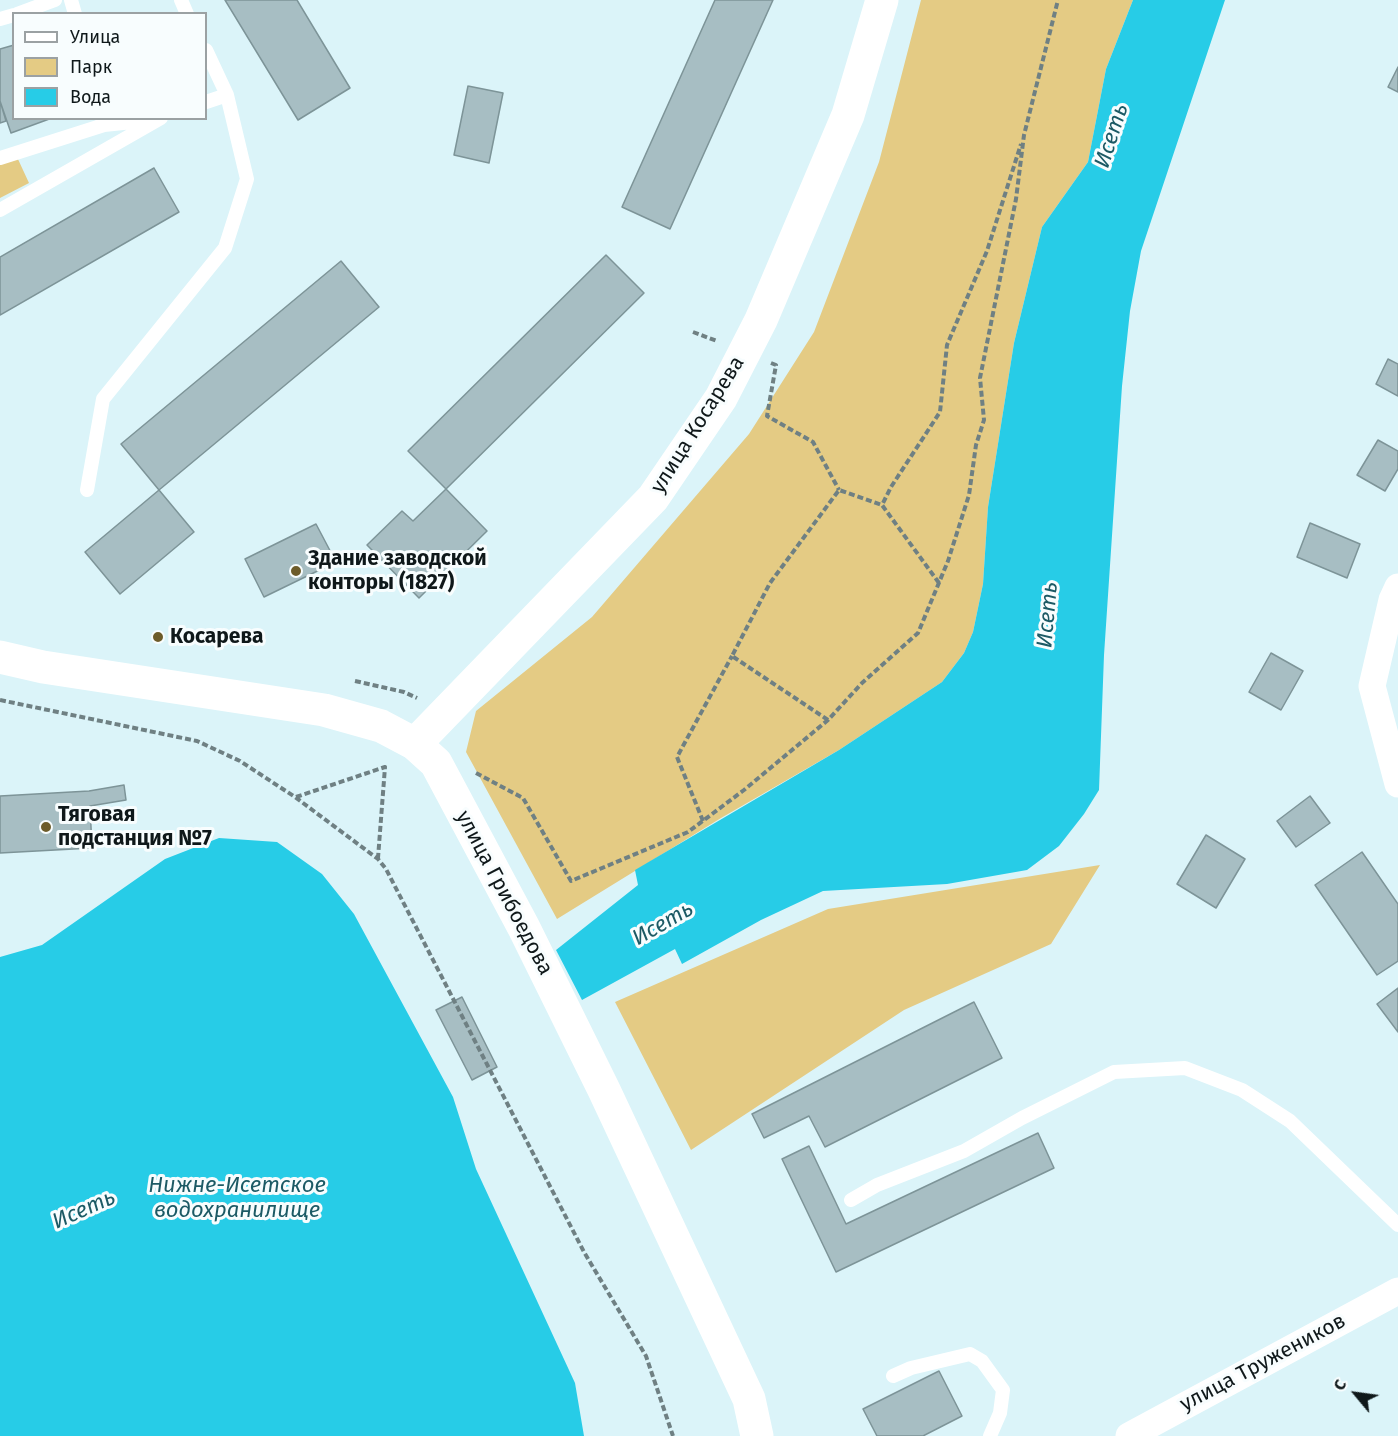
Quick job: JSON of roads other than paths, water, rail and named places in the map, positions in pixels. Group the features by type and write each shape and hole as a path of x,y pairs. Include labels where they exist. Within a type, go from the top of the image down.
{"main road":[{"name":"улица Косарева","path":"415,744 653,498 721,398 760,320 848,115 882,0"},
{"name":"улица Грибоедова","path":"0,657 43,667 324,710 381,726 415,744 436,763 524,928 604,1090 748,1399 757,1436"}],"street":[{"path":"1398,587 1392,600 1372,686 1398,784"},
{"name":"улица Тружеников","path":"1129,1436 1398,1291"}],"lane":[{"path":"21,12 55,0"},
{"path":"87,490 103,399 225,248 247,179 227,95 207,52"},
{"path":"207,102 227,95"},
{"path":"0,158 103,122 141,120"},
{"path":"0,210 158,120"},
{"path":"851,1200 878,1185 964,1151 1022,1118 1114,1072 1185,1068 1242,1089 1290,1121 1398,1225"},
{"path":"893,1376 911,1368 970,1354 982,1361 1003,1390 1000,1413 990,1436"}],"water":[{"name":"Исеть","path":"1133,0 1225,0 1141,251 1130,311 1122,386 1104,655 1099,790 1059,846 1027,870 947,884 823,891 761,920 682,964 675,949 582,1000 556,950 638,885 635,870 839,750 942,682 964,653 973,632 983,584 988,507 1014,343 1042,227 1088,162 1106,69"},
{"name":"Нижне-Исетское водохранилище","path":"219,838 277,842 322,874 354,914 453,1097 476,1169 575,1383 584,1436 0,1436 0,957 42,945 165,859"}],"place":[{"name":"Здание заводской конторы (1827)","path":"296,571"},
{"name":"Косарева","path":"158,637"},
{"name":"Тяговая подстанция №7","path":"46,827"}]}
